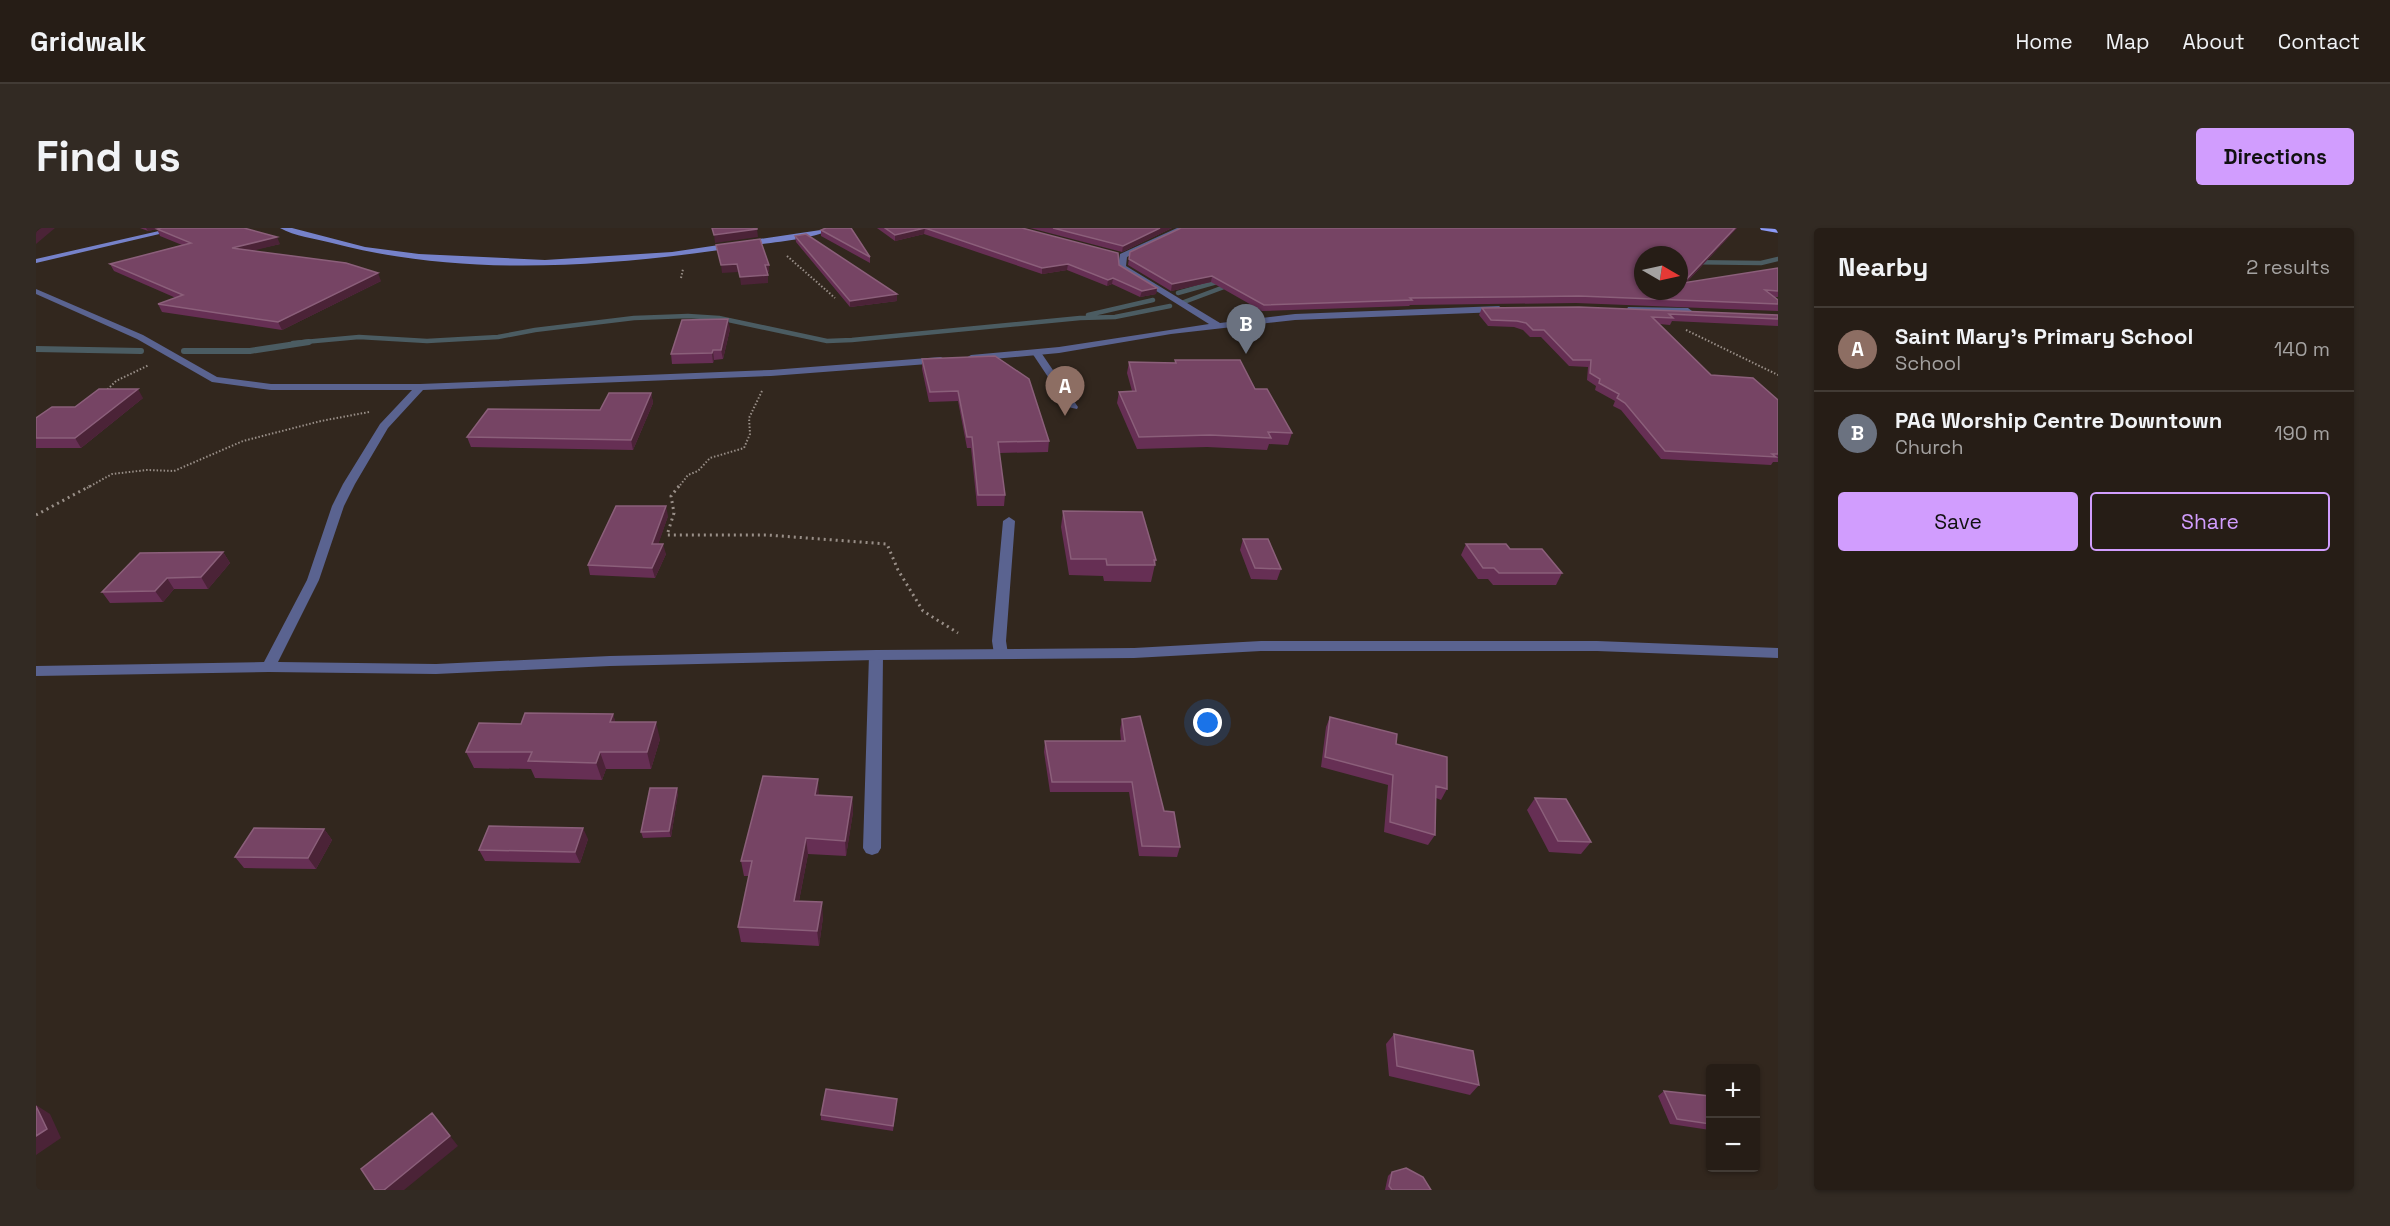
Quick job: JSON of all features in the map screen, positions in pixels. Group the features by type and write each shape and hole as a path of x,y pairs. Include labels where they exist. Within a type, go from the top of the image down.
{"main road":[{"path":"1764,228 1778,231"}],"street":[{"path":"36,261 181,228"},
{"path":"284,228 376,251 495,262 613,259 683,253 771,241 830,228"},
{"path":"1183,228 1119,255 1122,267 1217,325"},
{"path":"36,291 140,337 215,380 244,385 420,387 771,373 946,360"},
{"path":"958,359 1037,353 1217,325 1295,317 1506,309"},
{"path":"1623,309 1704,312"},
{"path":"1037,353 1073,407"},
{"path":"269,667 313,580 338,506 384,426 420,387"},
{"path":"1000,648 1009,521"},
{"path":"36,671 269,667 436,669 1000,648 1134,653 1261,646 1597,646 1776,654"},
{"path":"872,848 876,654"}],"path":[{"path":"771,241 835,298"},
{"path":"1659,310 1678,326 1778,375"},
{"path":"102,394 116,381 170,356"},
{"path":"771,373 749,418 750,434 744,448 710,458 698,471 688,475 671,496 674,513 667,535 767,535 887,544 898,570 923,611 962,635 1000,648"},
{"path":"36,515 112,474 147,470 174,471 243,441 321,421 400,408"}],"building":[{"path":"244,228 277,237 232,248 346,263 378,273 278,322 158,304 183,295 110,264 191,243 157,229"},
{"path":"712,228 757,228 757,229 714,235"},
{"path":"851,228 870,257 821,230"},
{"path":"885,228 925,228 895,235"},
{"path":"925,228 1022,228 1118,253 1119,265 1157,288 1142,291 1113,278 1108,280 1068,264 1042,268"},
{"path":"1053,228 1160,228 1123,246"},
{"path":"1181,228 1735,228 1688,278 1688,246 1634,246 1634,298 1579,296 1410,298 1412,300 1264,305 1212,276 1172,284 1129,259 1130,252"},
{"path":"806,234 897,294 850,301 795,236"},
{"path":"760,239 769,265 765,265 768,275 740,277 737,264 721,265 716,245"},
{"path":"1778,268 1778,291 1765,290 1778,300 1778,304 1678,300 1688,300 1688,282"},
{"path":"1579,307 1778,315 1778,319 1669,314 1673,318 1652,317 1711,375 1753,378 1778,400 1778,454 1772,454 1776,457 1665,451 1625,403 1617,398 1619,394 1599,383 1600,379 1590,373 1591,360 1573,360 1544,330 1533,330 1526,323 1517,321 1491,320 1482,308"},
{"path":"728,319 721,350 713,350 712,353 671,354 682,320"},
{"path":"995,356 1029,379 1049,441 998,442 1005,495 978,495 972,437 967,437 958,391 930,392 922,359"},
{"path":"1175,360 1240,360 1255,389 1267,389 1292,433 1268,432 1271,438 1210,435 1139,437 1119,392 1136,391 1129,362 1176,363"},
{"path":"99,389 138,389 75,438 36,438 36,418 52,407 75,407"},
{"path":"609,393 651,393 631,440 467,437 488,409 600,410"},
{"path":"616,506 666,506 652,544 663,544 652,568 588,565"},
{"path":"1063,511 1142,512 1156,560 1154,560 1155,565 1107,565 1106,559 1071,559"},
{"path":"1243,539 1268,539 1281,569 1255,568"},
{"path":"1466,544 1506,544 1510,549 1542,549 1562,573 1499,573 1494,568 1483,568"},
{"path":"223,552 201,577 167,578 155,591 102,592 140,553"},
{"path":"525,713 613,714 610,722 656,722 647,752 600,752 596,763 528,761 532,752 466,752 479,723 521,724"},
{"path":"1140,716 1164,811 1174,812 1180,847 1142,846 1132,782 1052,782 1045,741 1125,741 1122,719"},
{"path":"1330,717 1397,734 1396,744 1447,757 1447,789 1436,786 1435,835 1390,822 1393,775 1325,757"},
{"path":"763,776 818,779 815,795 852,797 845,841 806,838 794,901 822,902 817,931 738,927 752,861 741,861"},
{"path":"650,788 677,788 669,831 641,832"},
{"path":"1535,798 1566,799 1591,842 1558,841"},
{"path":"489,826 583,828 575,852 479,850"},
{"path":"254,828 324,829 308,858 235,857"},
{"path":"1394,1034 1473,1051 1479,1085 1397,1066"},
{"path":"826,1089 897,1099 893,1126 821,1115"},
{"path":"1664,1091 1706,1096 1706,1123 1677,1119"},
{"path":"36,1106 47,1129 36,1136"},
{"path":"432,1113 450,1136 384,1190 375,1190 361,1169"},
{"path":"1406,1168 1423,1177 1431,1190 1392,1190 1389,1186 1392,1172"}],"waterway":[{"path":"1688,262 1761,263 1778,259"},
{"path":"1178,293 1224,280"},
{"path":"1184,302 1232,284"},
{"path":"1088,315 1153,300"},
{"path":"293,343 359,337 427,341 498,337 535,330 634,318 688,316 719,318 827,341 852,340 1080,318 1115,317 1170,306"},
{"path":"184,351 250,351 309,342"},
{"path":"36,349 141,351"}],"place":[{"name":"PAG Worship Centre Downtown","path":"1246,354"},
{"name":"Saint Mary's Primary School","path":"1065,416"}]}
